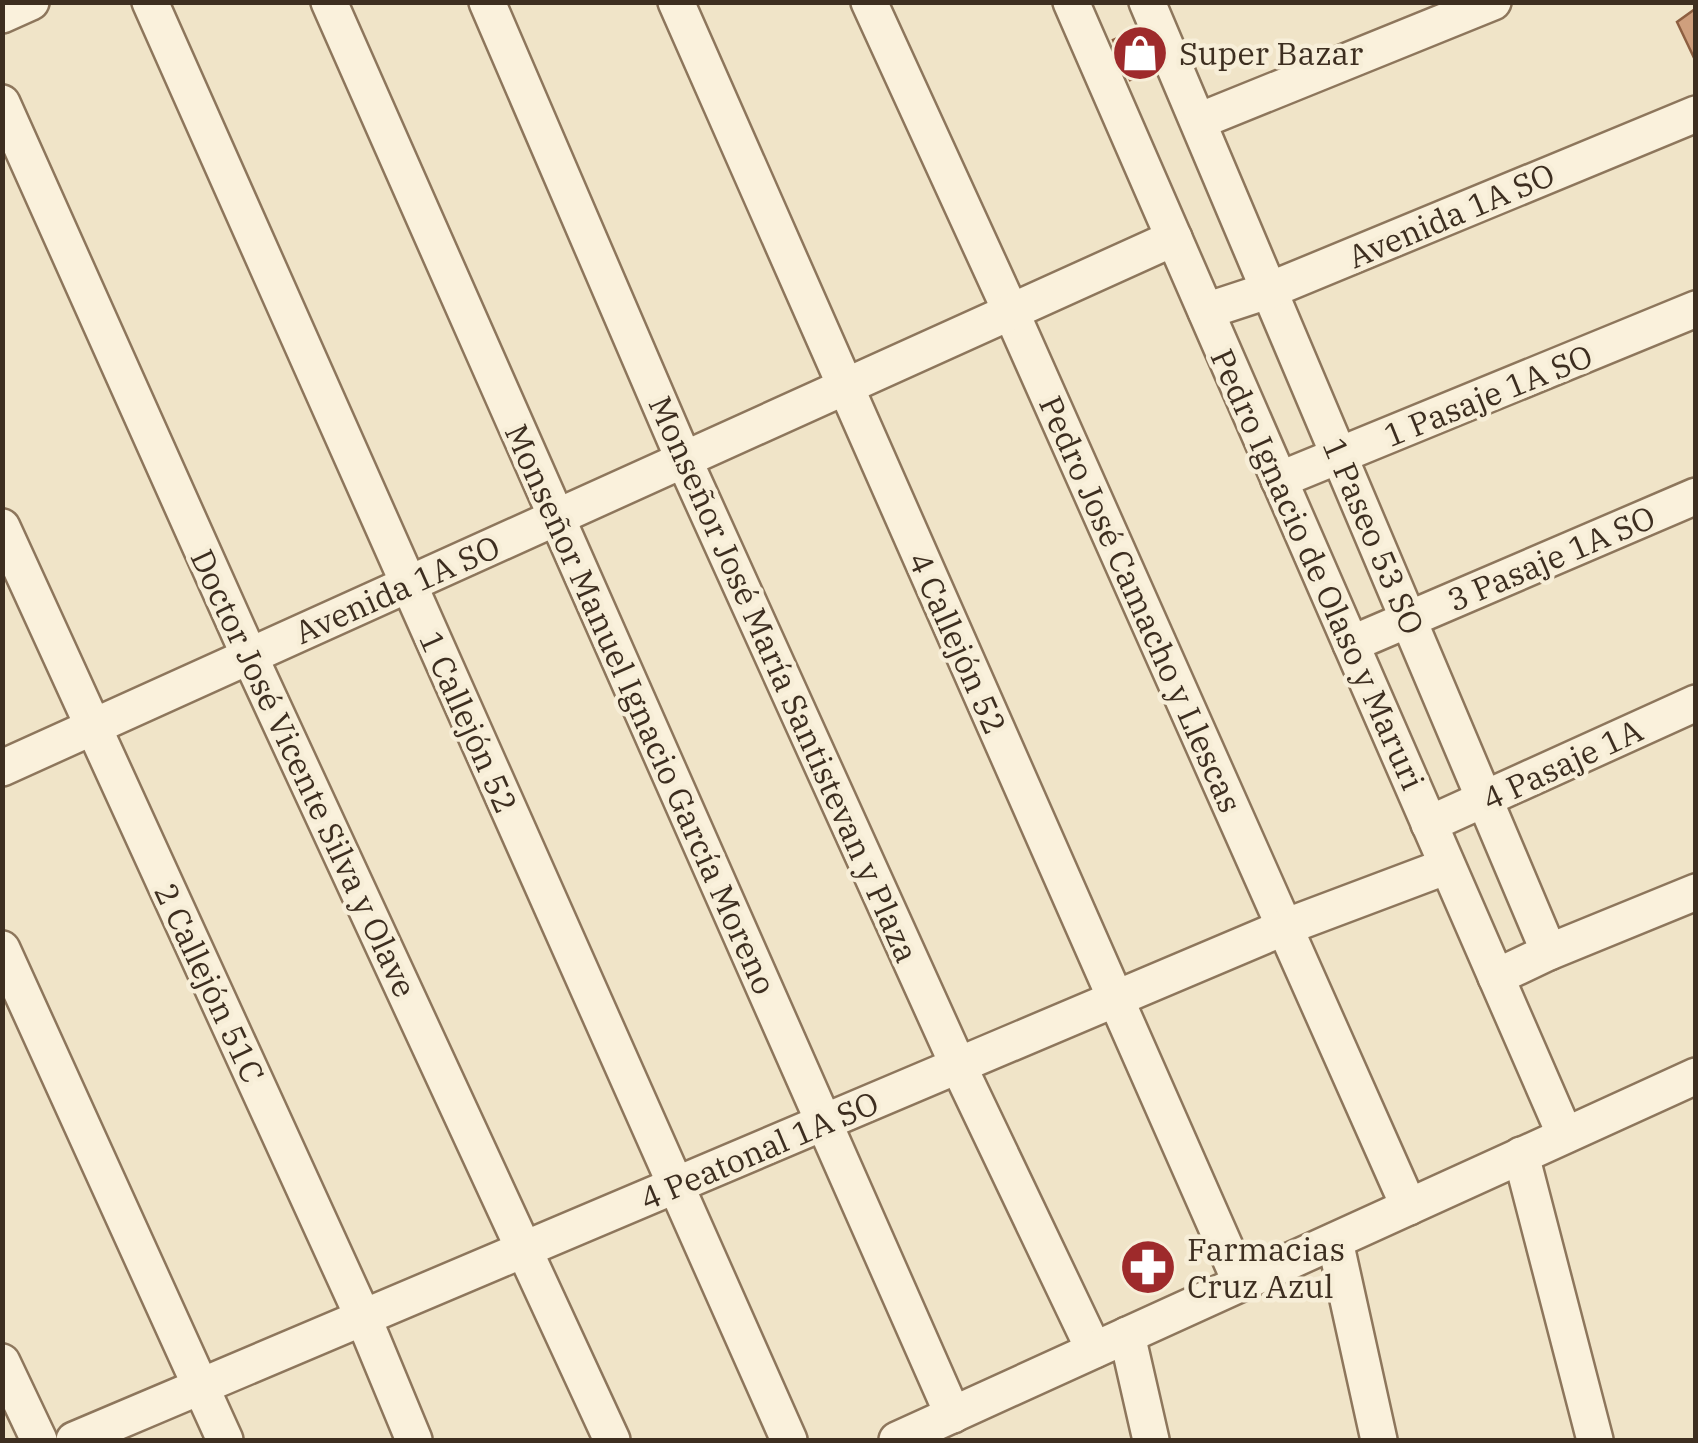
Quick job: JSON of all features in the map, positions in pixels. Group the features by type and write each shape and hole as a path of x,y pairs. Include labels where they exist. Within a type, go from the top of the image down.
{"street":[{"path":"2,15 31,2"},
{"name":"1 Callejón 52","path":"150,2 789,1440"},
{"name":"Monseñor Manuel Ignacio García Moreno","path":"329,2 824,1122 926,1431"},
{"name":"Monseñor José María Santistevan y Plaza","path":"487,2 684,460 958,1066 1094,1350"},
{"name":"4 Callejón 52","path":"676,2 1241,1284"},
{"name":"Pedro José Camacho y Llescas","path":"869,2 1409,1207"},
{"name":"Pedro Ignacio de Olaso y Maruri","path":"1072,2 1565,1135"},
{"name":"1 Paseo 53 SO","path":"1148,2 1550,952"},
{"path":"1199,121 1493,2"},
{"name":"Doctor José Vicente Silva y Olave","path":"2,102 249,656 612,1440"},
{"name":"Avenida 1A SO","path":"1206,312 1270,290 1696,114"},
{"name":"Avenida 1A SO","path":"2,768 1174,238"},
{"name":"1 Pasaje 1A SO","path":"1279,480 1696,309"},
{"name":"3 Pasaje 1A SO","path":"1351,644 1696,496"},
{"name":"2 Callejón 51C","path":"2,526 363,1317 414,1440"},
{"name":"4 Pasaje 1A","path":"1429,824 1696,703"},
{"name":"4 Peatonal 1A SO","path":"74,1440 1285,926 1447,866"},
{"path":"1496,977 1696,892"},
{"path":"2,949 224,1440"},
{"path":"926,1431 1094,1350 1696,1076"},
{"path":"1522,1155 1595,1440"},
{"path":"1335,1240 1379,1440"},
{"path":"1127,1335 1151,1440"},
{"path":"2,1362 38,1440"}],"building":[{"path":"1696,9 1696,62 1677,22"},
{"path":"1147,26 1164,66 1130,80 1113,40"}],"place":[{"name":"Super Bazar","path":"1140,53"},
{"name":"Farmacias Cruz Azul","path":"1148,1267"}]}
